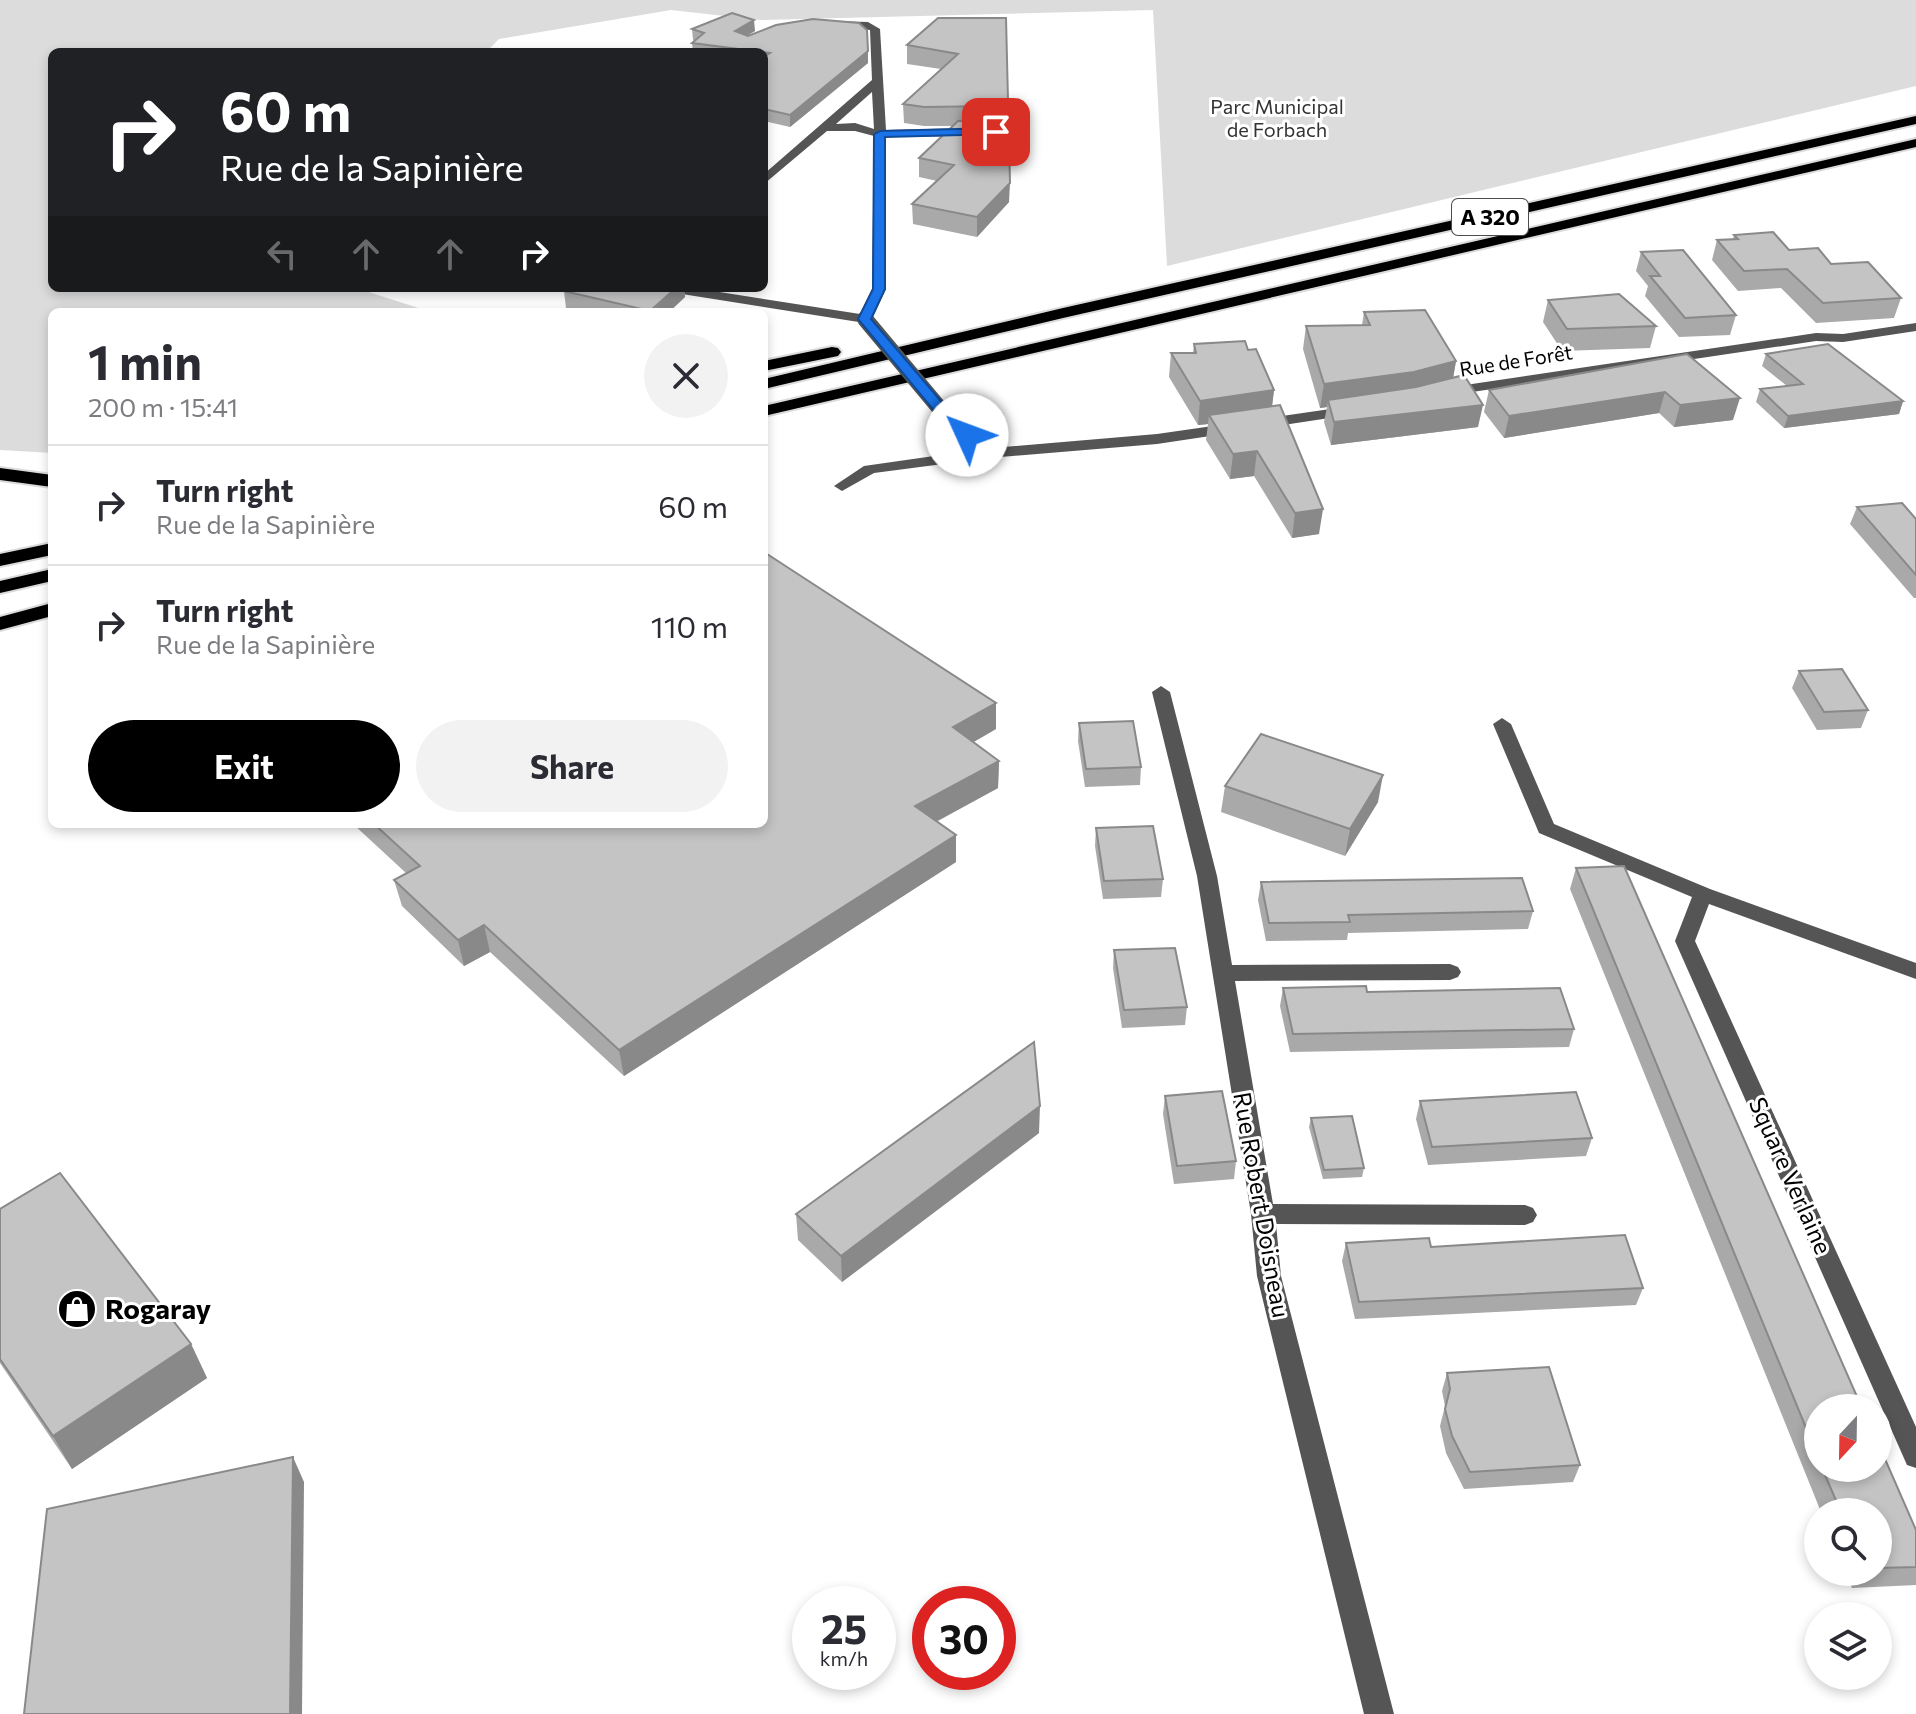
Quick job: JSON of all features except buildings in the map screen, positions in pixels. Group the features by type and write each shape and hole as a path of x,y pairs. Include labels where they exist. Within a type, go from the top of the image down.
{"highway":[{"name":"A 320","path":"768,383 1916,120"},
{"name":"A 320","path":"768,410 1916,143"},
{"path":"768,365 915,336 1063,313"},
{"path":"768,421 877,385"},
{"path":"0,474 48,480"},
{"path":"0,560 48,550"},
{"path":"0,587 48,576"},
{"path":"0,624 48,610"}],"street":[{"path":"823,24 868,25 875,29 880,134 879,289 865,319"},
{"path":"768,176 878,81"},
{"path":"823,128 855,127 880,134 982,132"},
{"path":"693,292 865,319 946,416 989,453"},
{"name":"Rue de Forêt","path":"1434,395 1802,339 1843,338 1916,327"},
{"path":"842,486 870,469 989,453 1157,439 1367,409"},
{"name":"Rue Robert Doisneau","path":"1161,692 1207,876 1263,1214 1269,1276 1379,1714"},
{"path":"1502,724 1546,828 1703,894 1916,971"},
{"name":"Square Verlaine","path":"1703,894 1685,941 1916,1456"},
{"path":"1221,973 1450,972"},
{"path":"1263,1214 1525,1215"}],"green space":[{"name":"Parc Municipal de Forbach","path":"0,0 1916,0 1916,86 1167,266 1153,10 761,20 671,10 499,39 490,48 48,48 48,292 368,292 418,308 48,308 48,453 0,450"}],"place":[{"name":"Rogaray","path":"77,1309"}],"route":[{"path":"967,435 946,416 865,319 879,289 880,134 996,132"}]}
